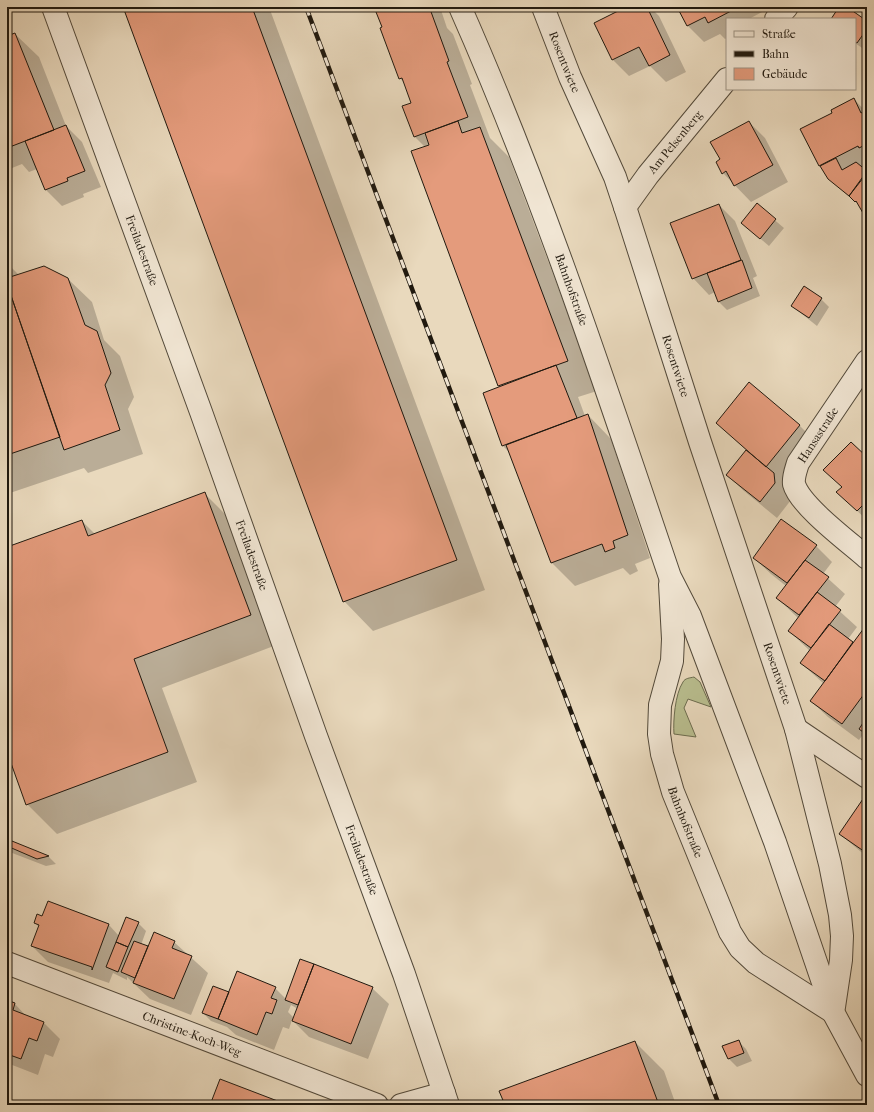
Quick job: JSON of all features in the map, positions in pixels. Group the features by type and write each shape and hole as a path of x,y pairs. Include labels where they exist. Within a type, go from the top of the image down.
{"street":[{"name":"Freiladestraße","path":"53,7 198,404 446,1099"},
{"name":"Bahnhofstraße","path":"460,7 482,57 577,302 670,577 683,600 775,842 833,1012 867,1075"},
{"name":"Rosentwiete","path":"543,7 570,77 614,177 625,207 700,442 796,729 830,864 840,915 842,936 841,960 833,1012"},
{"path":"777,18 787,7"},
{"name":"Am Pelsenberg","path":"625,207 648,175 726,80"},
{"name":"Hansastraße","path":"867,361 798,463 794,475 794,484 806,504 867,558"},
{"name":"Bahnhofstraße","path":"670,577 673,639 672,661 660,705 659,734 662,754 673,792 730,932 740,948 756,963 833,1012"},
{"path":"796,729 867,777"},
{"name":"Christine-Koch-Weg","path":"7,963 377,1105"},
{"path":"401,1105 446,1099"}],"green space":[{"path":"694,677 700,682 711,707 688,699 684,708 696,737 674,734 674,715 680,687 688,678"}],"building":[{"path":"123,7 252,7 457,560 343,602"},
{"path":"374,7 426,7 427,10 430,9 449,61 447,62 468,117 414,137 402,106 411,103 402,78 399,79 380,28 382,27"},
{"path":"626,7 647,7 670,55 649,66 639,47 612,60 594,23"},
{"path":"677,7 729,7 731,11 708,23 705,17 687,26"},
{"path":"839,7 847,7 867,21 867,29 857,43 856,18 832,18"},
{"path":"15,33 54,130 7,148 7,36"},
{"path":"854,98 861,113 863,112 867,119 867,144 859,148 858,146 819,166 800,129 832,113 831,110"},
{"path":"458,121 462,133 480,127 568,361 498,386 411,151 429,145 425,133"},
{"path":"749,121 773,165 734,186 726,171 722,174 716,162 720,159 710,142"},
{"path":"66,125 85,171 67,178 68,181 45,190 25,141"},
{"path":"836,158 842,170 856,162 867,171 849,196 828,179 820,166"},
{"path":"867,173 867,220 856,201 855,202 849,196"},
{"path":"757,203 776,219 760,239 741,223"},
{"path":"719,204 741,260 692,279 670,223"},
{"path":"742,260 752,288 718,302 707,273"},
{"path":"44,266 68,278 85,325 97,331 111,373 105,385 120,430 64,450 7,284 7,278"},
{"path":"7,284 60,437 7,455"},
{"path":"804,286 822,298 809,318 791,306"},
{"path":"556,365 577,418 502,446 483,393"},
{"path":"749,382 800,425 766,467 716,423"},
{"path":"588,414 628,535 613,541 615,548 605,552 602,544 551,563 506,445"},
{"path":"851,442 867,457 867,501 857,511 836,492 842,487 823,470"},
{"path":"746,450 774,473 775,483 760,502 726,475"},
{"path":"205,492 251,615 134,659 168,752 26,805 7,752 7,547 82,520 88,536"},
{"path":"781,519 817,545 787,583 753,558"},
{"path":"805,560 829,577 799,615 776,598"},
{"path":"817,592 841,610 811,648 788,631"},
{"path":"829,624 853,642 825,681 800,663"},
{"path":"867,624 867,690 842,724 810,701"},
{"path":"867,717 867,735 859,729"},
{"path":"865,796 867,798 867,848 865,852 839,834"},
{"path":"7,839 49,856 37,859 7,846"},
{"path":"48,901 109,924 92,970 92,967 31,946 39,925 34,923 37,914 42,916"},
{"path":"126,917 139,922 128,947 116,942"},
{"path":"154,932 175,941 172,948 192,956 174,999 133,983"},
{"path":"134,941 148,946 135,978 121,972"},
{"path":"116,942 128,947 118,972 106,967"},
{"path":"300,959 314,964 298,1005 285,1000"},
{"path":"314,964 373,987 351,1044 292,1021"},
{"path":"237,971 276,987 271,998 277,1000 272,1014 266,1012 257,1035 218,1019"},
{"path":"213,986 229,992 218,1019 202,1013"},
{"path":"7,1000 15,1003 13,1010 44,1022 37,1041 29,1038 21,1059 7,1054"},
{"path":"739,1040 744,1053 728,1059 722,1046"},
{"path":"635,1041 659,1105 505,1105 499,1091"},
{"path":"220,1079 288,1105 210,1105"}],"railway":[{"path":"306,7 719,1105"}]}
